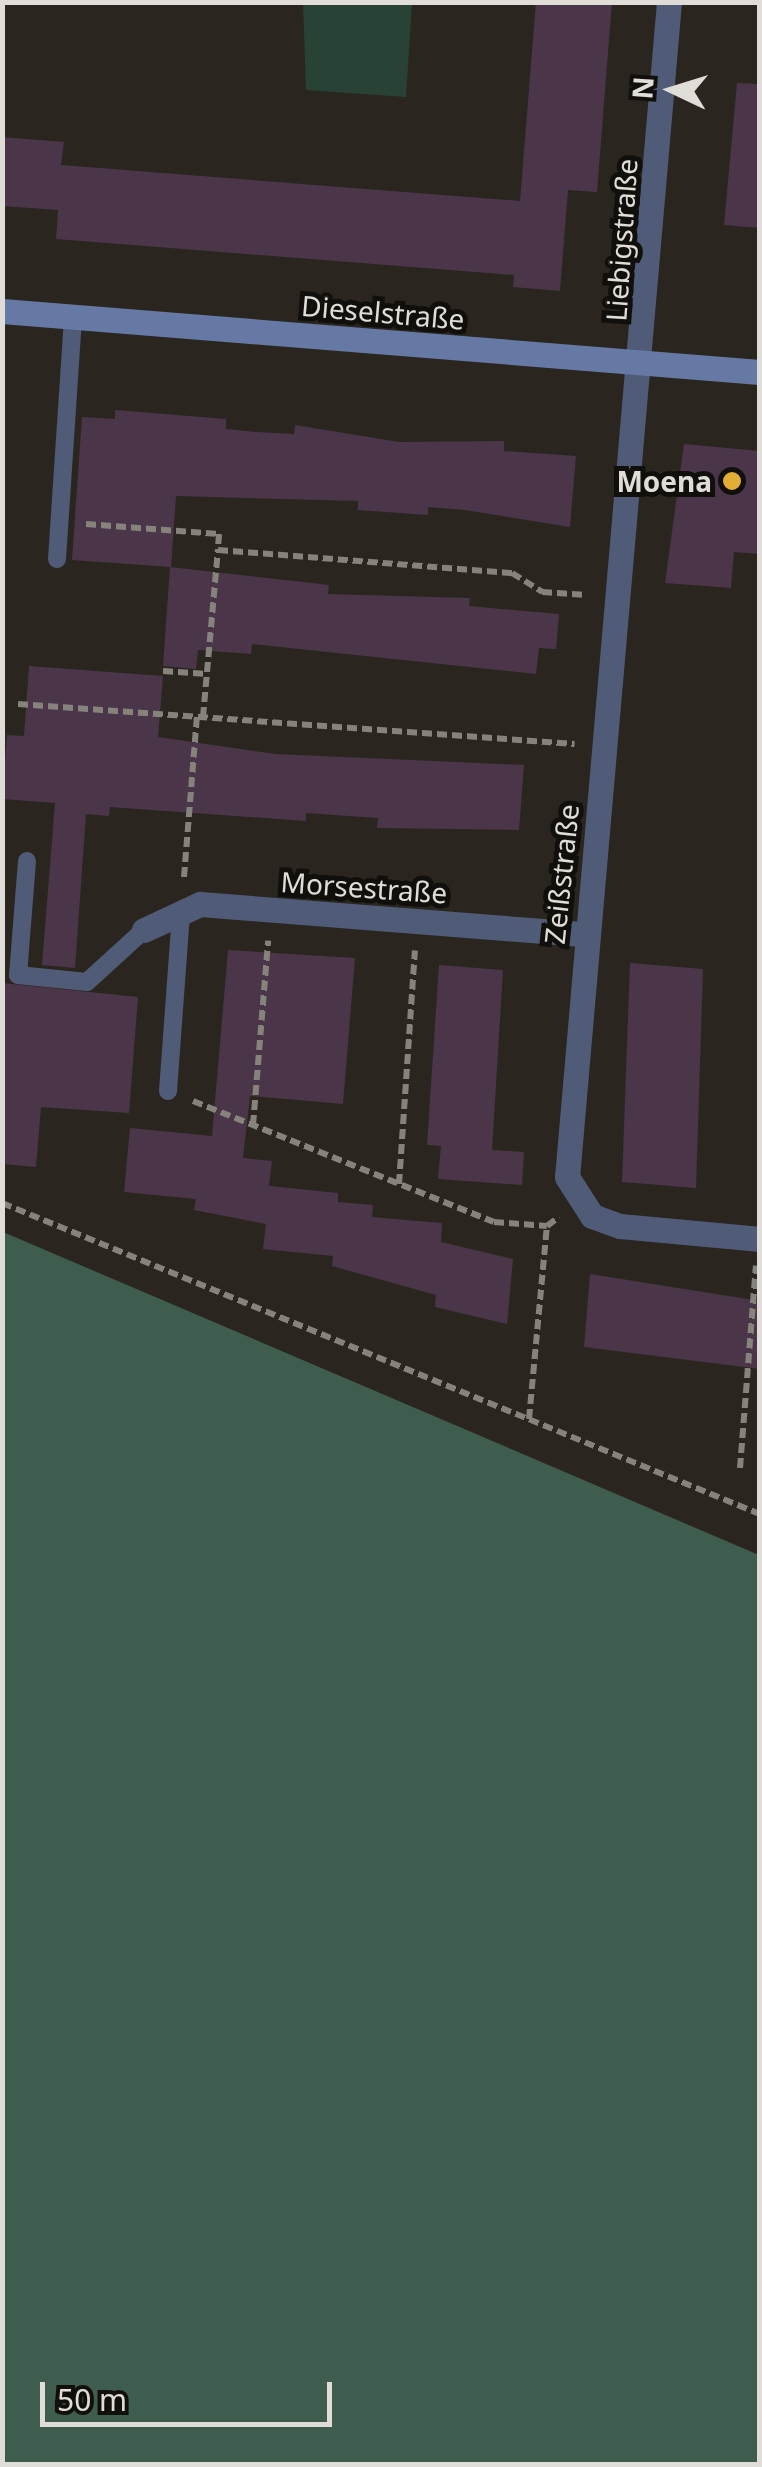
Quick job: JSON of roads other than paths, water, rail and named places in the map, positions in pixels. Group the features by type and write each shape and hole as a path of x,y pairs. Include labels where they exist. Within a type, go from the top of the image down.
{"street":[{"name":"Liebigstraße","path":"641,362 669,2"},
{"name":"Dieselstraße","path":"2,311 760,372"},
{"name":"Zeißstraße","path":"641,362 565,1138 579,1200 620,1226 759,1239"},
{"name":"Morsestraße","path":"144,930 200,904 586,934"}],"lane":[{"path":"57,559 73,317"},
{"path":"27,861 18,975 87,982 144,930"},
{"path":"168,1091 181,913"}],"place":[{"name":"Moena","path":"732,481"}]}
